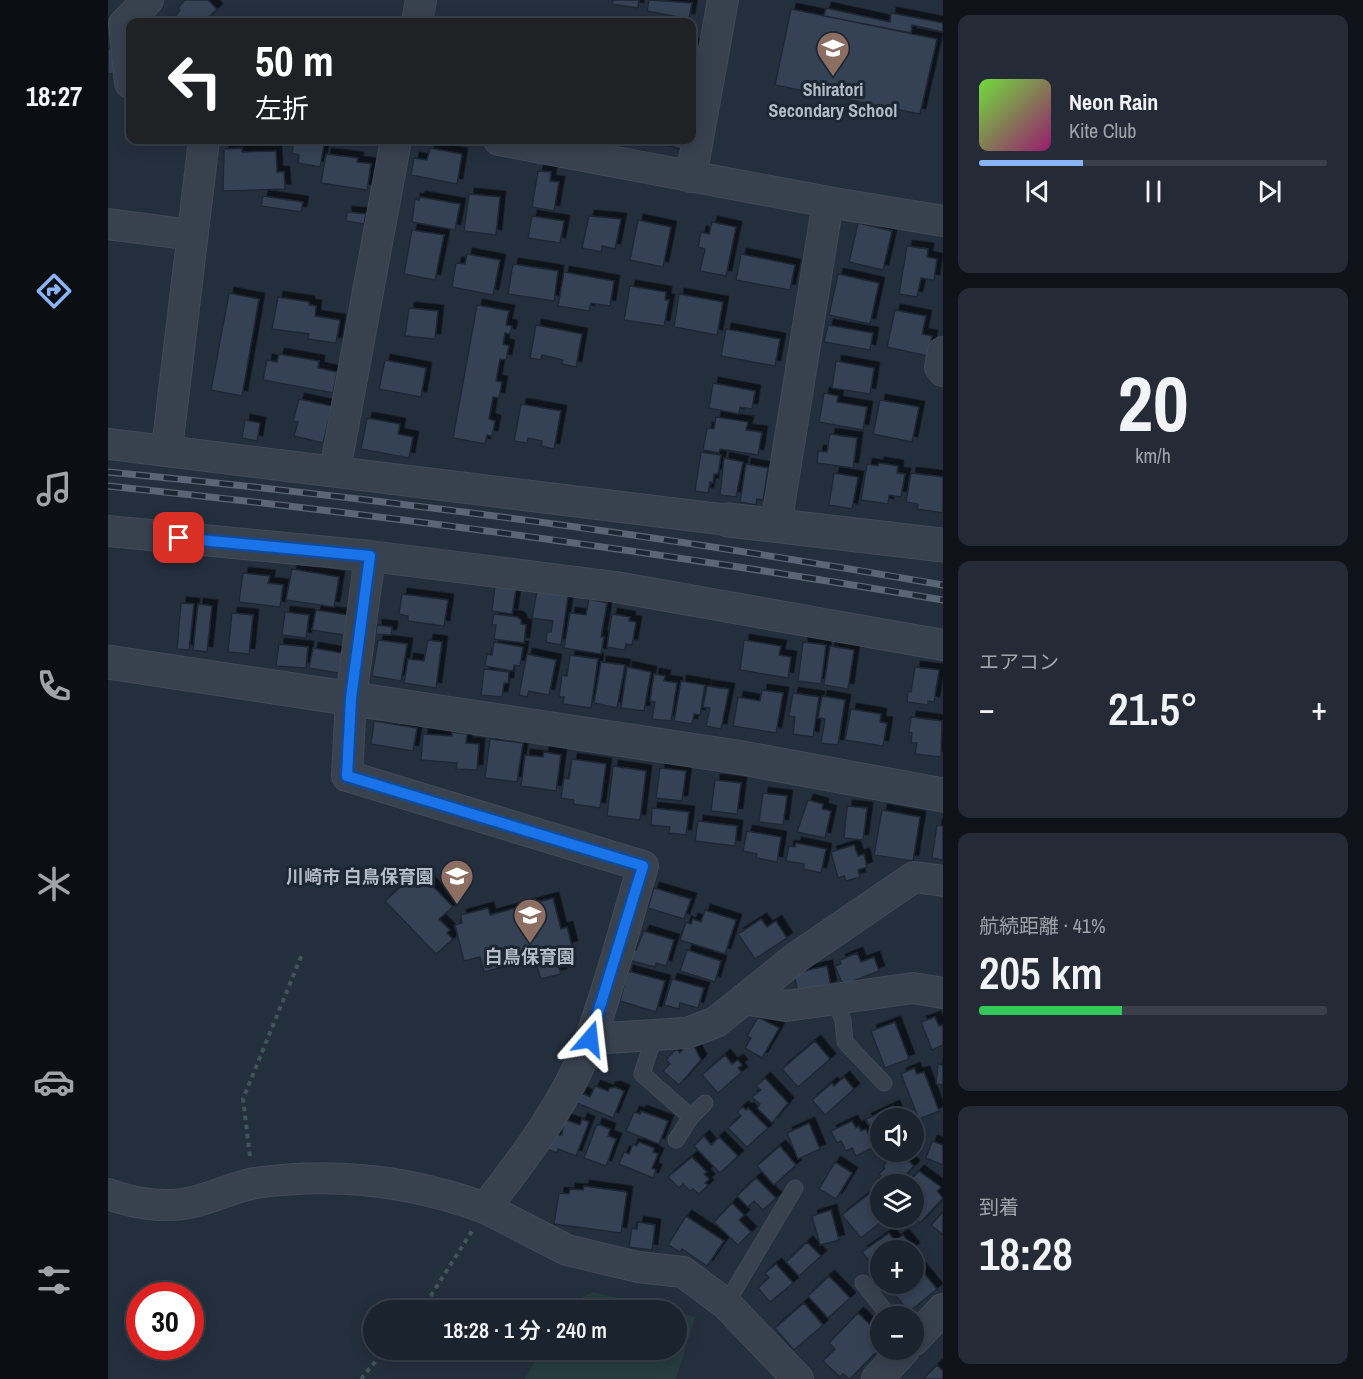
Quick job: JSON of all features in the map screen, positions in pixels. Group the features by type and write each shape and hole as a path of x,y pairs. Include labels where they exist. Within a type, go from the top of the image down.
{"street":[{"path":"130,18 148,0"},
{"path":"418,18 421,0"},
{"path":"691,177 723,0"},
{"path":"126,22 124,24 126,44"},
{"path":"108,90 126,86"},
{"path":"166,449 203,144"},
{"path":"335,470 395,144"},
{"path":"520,144 828,202 943,221"},
{"path":"776,525 828,202"},
{"path":"108,224 192,235"},
{"path":"943,352 940,367 943,371"},
{"path":"108,444 166,449 943,545"},
{"path":"108,531 370,556 616,587 943,645"},
{"path":"370,556 351,698 347,776 643,866 590,1039 556,1108 522,1162 485,1208"},
{"path":"108,662 737,757 943,795"},
{"path":"590,1039 687,1033 716,1022 796,957 914,877 943,881"},
{"path":"744,999 786,1006 913,988 943,993"},
{"path":"108,1194 134,1203 190,1203 254,1184 345,1177 447,1194 485,1208 567,1250 638,1267 683,1272 726,1304 798,1379"},
{"path":"924,1329 943,1309"},
{"path":"877,1379 895,1360"}],"lane":[{"path":"834,999 843,1020 845,1042 884,1083"},
{"path":"655,1034 642,1074 691,1118"},
{"path":"676,1140 705,1103"},
{"path":"726,1304 795,1188"},
{"path":"863,1283 881,1306"}],"path":[{"path":"254,1184 243,1099 302,954"},
{"path":"428,1300 485,1208"},
{"path":"361,1379 377,1360"}],"green space":[{"path":"593,1292 626,1300 576,1300"},
{"path":"687,1315 695,1317 687,1343"},
{"path":"535,1360 682,1360 676,1379 525,1379"}],"building":[{"path":"185,0 208,0 217,9 208,18 179,18 176,15 180,10 178,8"},
{"path":"613,0 639,0 638,8 612,4"},
{"path":"649,0 692,3 689,18 647,11"},
{"path":"826,8 890,22 891,13 943,23 943,32 912,25 911,33 824,16"},
{"path":"791,9 937,39 920,114 775,85"},
{"path":"108,49 111,49 115,73 108,74"},
{"path":"293,144 324,144 320,167 298,163 299,155 292,153"},
{"path":"664,144 681,144 680,149"},
{"path":"242,148 242,152 276,151 277,172 284,172 285,189 223,191 224,149"},
{"path":"430,148 462,154 457,184 411,175 414,158 427,160"},
{"path":"326,154 358,158 357,162 371,164 367,190 321,183"},
{"path":"538,171 551,172 550,181 559,182 554,211 532,207"},
{"path":"469,194 500,197 496,235 464,231"},
{"path":"263,196 303,202 301,212 261,206"},
{"path":"420,197 460,204 455,230 412,222 415,199 419,200"},
{"path":"347,212 366,214 364,224 346,221"},
{"path":"532,216 564,221 560,243 528,238"},
{"path":"589,216 621,219 615,249 602,246 601,252 582,248"},
{"path":"638,220 671,227 663,267 630,260"},
{"path":"712,222 736,227 726,276 700,271 705,249 698,247 701,232 709,234"},
{"path":"858,223 892,231 883,270 849,262"},
{"path":"412,230 444,235 435,280 404,274"},
{"path":"907,246 928,249 927,257 937,259 934,280 921,278 917,297 899,294"},
{"path":"467,254 500,260 493,295 452,287 456,263 465,264"},
{"path":"741,254 795,265 790,290 736,280"},
{"path":"513,264 558,271 554,301 508,294"},
{"path":"564,272 614,281 610,306 591,303 589,311 558,306"},
{"path":"838,274 879,283 870,324 829,315"},
{"path":"630,286 666,292 665,300 669,300 664,326 624,320"},
{"path":"229,293 259,299 242,396 211,390"},
{"path":"679,294 723,302 717,335 674,327"},
{"path":"278,297 309,302 309,305 316,306 315,316 340,320 336,343 308,339 309,334 272,329"},
{"path":"477,305 509,311 506,325 512,326 510,334 505,333 503,344 509,346 506,360 500,359 496,381 502,382 499,398 493,397 489,419 495,421 492,436 487,435 485,444 453,438"},
{"path":"409,308 438,311 435,339 405,336"},
{"path":"895,310 926,316 922,334 932,336 928,356 887,347"},
{"path":"536,325 582,334 576,367 562,364 563,360 542,355 541,360 530,358"},
{"path":"828,325 873,333 870,350 824,342"},
{"path":"726,329 780,339 775,366 721,356"},
{"path":"279,354 319,361 318,368 337,372 333,393 263,380 267,360 277,362"},
{"path":"385,360 426,368 421,397 379,389"},
{"path":"836,361 874,368 870,394 832,388"},
{"path":"713,383 755,391 752,409 740,407 739,414 709,408"},
{"path":"824,393 838,396 837,402 867,407 863,430 819,422"},
{"path":"299,399 332,406 323,443 294,436 298,422 293,421"},
{"path":"880,400 919,407 912,442 873,434"},
{"path":"521,404 561,411 554,449 541,446 542,441 528,438 527,443 514,441"},
{"path":"716,417 748,422 746,430 762,432 758,455 720,449 719,453 703,450 707,428 714,429"},
{"path":"367,418 400,424 398,434 413,437 409,458 361,449"},
{"path":"245,420 260,423 257,441 242,438"},
{"path":"830,434 857,438 853,468 817,463 818,451 827,452"},
{"path":"701,452 721,455 718,474 714,474 708,493 695,491"},
{"path":"724,458 743,462 736,497 720,495"},
{"path":"879,463 898,466 897,473 905,474 901,497 889,495 888,504 861,500 867,464 878,466"},
{"path":"746,464 768,468 763,500 757,499 756,505 740,502"},
{"path":"834,473 858,477 852,509 829,505"},
{"path":"911,473 943,477 943,513 917,509 918,504 906,502"},
{"path":"292,569 339,577 334,607 286,600"},
{"path":"243,573 270,576 268,583 283,585 280,607 239,602"},
{"path":"495,586 516,589 512,614 492,611"},
{"path":"537,591 568,596 561,645 546,642 547,632 551,632 553,621 532,618"},
{"path":"402,594 448,600 444,626 408,621 408,616 399,614"},
{"path":"589,599 607,603 601,637 604,637 601,654 564,648 570,613 586,615"},
{"path":"181,603 194,604 189,650 177,649"},
{"path":"198,604 212,606 207,652 193,650"},
{"path":"316,610 348,615 344,635 312,630"},
{"path":"285,612 309,615 306,638 282,635"},
{"path":"232,613 253,615 249,654 228,652"},
{"path":"494,614 517,617 521,620 521,624 526,625 524,643 494,639 496,625 492,625"},
{"path":"612,614 630,617 629,621 636,622 632,645 626,644 625,650 607,647"},
{"path":"377,625 392,627 391,635 376,634"},
{"path":"378,640 407,644 401,681 372,676"},
{"path":"428,640 442,642 436,688 404,683 408,659 424,661"},
{"path":"744,640 781,646 779,655 791,657 788,678 740,670"},
{"path":"494,642 523,647 520,666 514,665 513,671 485,666 487,654 492,655"},
{"path":"803,642 826,645 821,684 798,681"},
{"path":"279,644 308,647 306,668 276,666"},
{"path":"830,646 854,650 848,689 824,685"},
{"path":"313,648 342,653 339,673 309,668"},
{"path":"527,654 556,660 549,695 529,691 527,697 519,695"},
{"path":"570,655 598,659 591,708 563,704 564,697 559,697 562,675 567,676"},
{"path":"601,662 625,665 617,708 594,703"},
{"path":"627,667 651,672 644,711 621,708"},
{"path":"915,667 939,670 934,702 928,701 928,705 907,702"},
{"path":"484,669 509,672 508,683 504,683 502,697 481,695"},
{"path":"654,674 665,676 664,681 677,683 671,721 652,719 655,702 650,701"},
{"path":"681,681 705,685 700,715 694,714 692,724 674,721"},
{"path":"707,686 729,689 721,729 706,726 710,708 703,707"},
{"path":"762,690 783,693 776,733 733,726 738,697 760,701"},
{"path":"793,693 819,697 813,737 793,734 795,717 789,716"},
{"path":"822,696 845,700 838,745 821,743 825,719 818,718"},
{"path":"851,709 881,714 880,722 887,723 883,746 845,740"},
{"path":"911,717 942,721 941,757 915,754 917,743 911,743 912,733 909,732"},
{"path":"374,721 417,728 413,751 371,744"},
{"path":"452,732 467,734 466,743 479,744 477,770 456,769 457,763 421,760 423,734 452,736"},
{"path":"490,739 523,743 517,782 485,778"},
{"path":"544,752 561,755 556,791 521,786 525,755 543,757"},
{"path":"572,759 606,764 600,808 573,804 574,800 561,798 564,778 569,779"},
{"path":"613,766 646,771 640,820 607,816"},
{"path":"660,768 686,771 682,801 656,798"},
{"path":"715,780 741,783 737,814 711,811"},
{"path":"763,793 787,796 783,825 759,822"},
{"path":"808,800 823,804 822,809 831,811 825,838 797,832"},
{"path":"847,806 867,808 863,840 844,838"},
{"path":"652,808 689,812 686,835 669,833 670,827 651,825"},
{"path":"882,810 920,817 913,861 874,855"},
{"path":"698,821 737,826 735,846 695,841"},
{"path":"937,825 943,826 943,860 932,858"},
{"path":"747,831 781,837 777,862 756,858 757,854 743,851"},
{"path":"796,843 826,849 821,873 804,869 804,864 786,861 789,846 795,847"},
{"path":"854,845 858,856 864,854 867,867 858,870 860,877 846,881 844,876 838,878 831,852"},
{"path":"418,871 453,907 439,919 450,930 447,933 453,939 436,954 385,901"},
{"path":"654,888 691,899 684,919 648,908"},
{"path":"553,898 561,929 567,927 572,946 566,948 570,965 559,968 561,974 541,979 535,959 484,972 480,957 464,961 455,925 462,923 461,915 488,908 490,915"},
{"path":"705,910 736,920 725,954 680,940 686,922 691,924 693,919 701,922"},
{"path":"761,919 767,927 776,921 787,938 755,959 738,934"},
{"path":"644,931 674,940 666,966 656,963 655,967 629,960"},
{"path":"687,950 721,961 715,982 680,971"},
{"path":"857,953 861,962 874,957 879,971 843,985 835,966 841,964 840,960"},
{"path":"827,966 831,986 798,993 794,973"},
{"path":"628,971 665,981 656,1012 620,1001"},
{"path":"672,979 704,988 698,1008 680,1003 679,1009 664,1005"},
{"path":"758,1017 779,1028 762,1058 745,1048 751,1038 747,1036"},
{"path":"935,1017 939,1026 943,1025 943,1045 932,1050 921,1022"},
{"path":"895,1022 909,1059 885,1068 871,1031"},
{"path":"815,1041 830,1059 798,1087 782,1069"},
{"path":"689,1042 701,1060 679,1085 663,1071 670,1064 666,1060 676,1049 680,1053"},
{"path":"725,1055 732,1064 738,1060 742,1065 738,1068 742,1072 718,1093 702,1075"},
{"path":"938,1064 943,1065 943,1096 942,1085 936,1084"},
{"path":"914,1068 917,1074 924,1072 939,1111 924,1117 924,1108 915,1108 901,1074"},
{"path":"844,1077 854,1089 825,1115 812,1100 832,1083 834,1086"},
{"path":"765,1078 788,1103 772,1123 757,1108 760,1104 752,1097 761,1090 756,1086"},
{"path":"595,1086 608,1091 615,1087 624,1091 613,1118 577,1103 582,1093 590,1097"},
{"path":"743,1107 746,1110 748,1108 768,1128 747,1147 728,1128 741,1116 737,1112"},
{"path":"641,1111 668,1121 659,1144 626,1131 634,1112 640,1114"},
{"path":"564,1119 580,1125 582,1119 589,1122 576,1156 558,1149 557,1153 547,1149 552,1135 562,1135"},
{"path":"852,1121 856,1128 859,1126 861,1131 866,1129 870,1138 870,1149 856,1156 852,1148 846,1151 841,1141 837,1143 831,1131"},
{"path":"809,1123 820,1149 798,1159 787,1133"},
{"path":"597,1124 610,1129 608,1136 616,1139 606,1166 584,1158"},
{"path":"704,1136 711,1145 719,1137 738,1156 720,1173 694,1146"},
{"path":"932,1141 943,1145 943,1165 926,1158"},
{"path":"639,1142 654,1148 653,1152 658,1154 652,1168 656,1170 653,1178 619,1164 624,1152 629,1154 633,1144 637,1146"},
{"path":"780,1146 796,1165 774,1185 757,1166"},
{"path":"692,1157 707,1172 704,1174 709,1179 705,1183 708,1185 699,1194 693,1189 690,1191 683,1184 679,1188 668,1177"},
{"path":"835,1162 852,1173 836,1199 819,1189"},
{"path":"887,1162 910,1162 914,1166 906,1174 879,1174 885,1168 883,1166"},
{"path":"924,1175 941,1187 937,1191 943,1198 924,1219"},
{"path":"756,1178 776,1198 763,1210 754,1201 748,1207 737,1196"},
{"path":"584,1186 627,1192 621,1233 554,1224 559,1193 569,1194 570,1189 583,1190"},
{"path":"870,1193 870,1228 874,1228 861,1238 842,1215"},
{"path":"732,1203 744,1215 739,1220 751,1232 738,1245 714,1222"},
{"path":"831,1210 839,1240 820,1245 812,1216"},
{"path":"943,1212 943,1235 931,1225"},
{"path":"686,1216 724,1241 707,1266 682,1249 680,1252 668,1245"},
{"path":"638,1222 655,1225 652,1250 629,1247 632,1228 637,1229"},
{"path":"889,1233 894,1240 879,1240"},
{"path":"903,1235 907,1240 896,1240"},
{"path":"807,1242 821,1256 799,1276 786,1262"},
{"path":"870,1246 870,1262 862,1252"},
{"path":"776,1264 793,1283 770,1302 758,1288 769,1278 765,1273"},
{"path":"924,1273 937,1289 916,1306 904,1306 894,1294 924,1294"},
{"path":"829,1276 850,1298 828,1318 808,1296"},
{"path":"804,1303 823,1325 794,1350 775,1328"},
{"path":"858,1313 870,1324 870,1358 850,1379 843,1374 840,1377 823,1361 835,1349 829,1343"},
{"path":"937,1365 943,1371 943,1379 923,1379"}],"railway":[{"path":"108,472 317,494 526,520 735,550 943,585"},
{"path":"108,486 318,509 527,536 735,566 943,600"}],"place":[{"name":"Shiratori Secondary School","path":"833,77"},
{"name":"川崎市 白鳥保育園","path":"457,905"},
{"name":"白鳥保育園","path":"530,944"}],"route":[{"path":"179,538 370,556 351,698 347,776 643,866 590,1039"}]}
